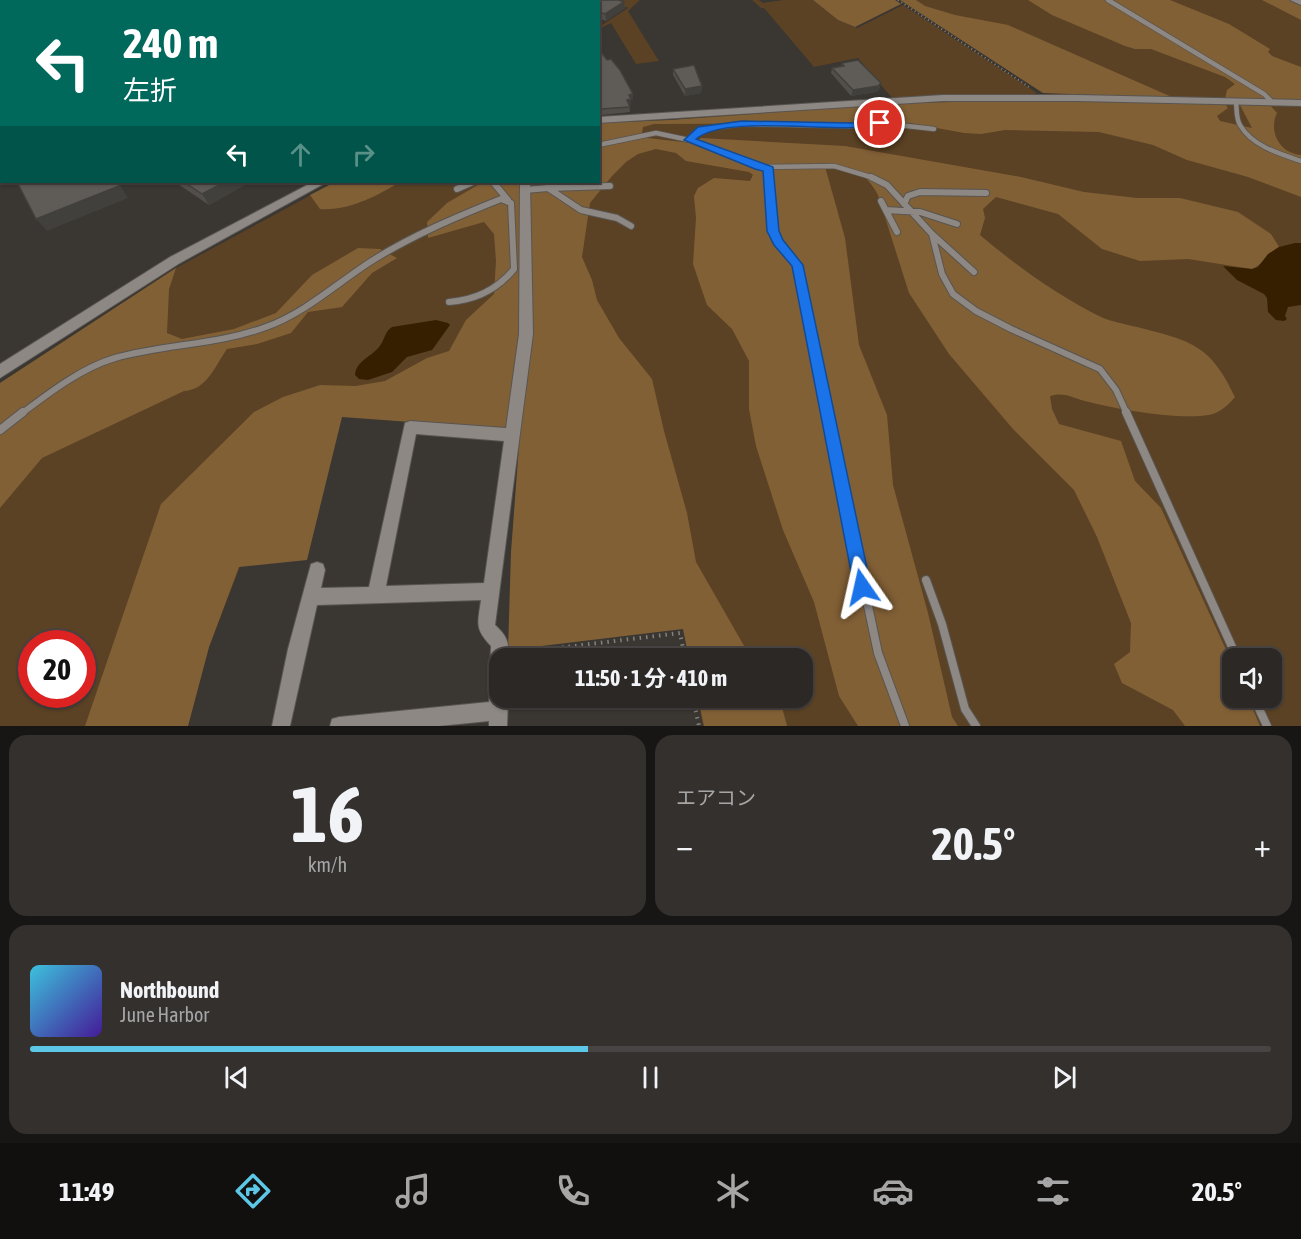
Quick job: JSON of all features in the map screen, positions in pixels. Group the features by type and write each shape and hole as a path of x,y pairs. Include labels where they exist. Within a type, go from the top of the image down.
{"street":[{"path":"1294,0 1301,3"},
{"path":"600,120 670,118 940,98 1301,103"},
{"path":"0,372 175,260 319,183"},
{"path":"500,648 500,642 486,628 526,334 525,186"},
{"path":"376,594 410,427 512,435"},
{"path":"281,726 317,570"},
{"path":"311,597 490,591"},
{"path":"339,726 498,719"}],"lane":[{"path":"1108,0 1264,94 1272,102"},
{"path":"1236,102 1239,125 1254,138 1284,155 1301,161"},
{"path":"689,140 702,129 742,124 850,126 880,123 934,129"},
{"path":"600,145 656,133 689,140 759,167 834,166 857,171 887,185 932,234 974,272"},
{"path":"768,167 773,231 778,242 797,265 862,587 878,653 902,713 904,726"},
{"path":"458,189 470,183"},
{"path":"495,183 525,220"},
{"path":"525,186 548,188 610,186"},
{"path":"548,188 581,210 617,218 631,226"},
{"path":"906,207 912,193 986,193"},
{"path":"0,430 86,371 112,359 203,343 267,326 293,314 370,262 448,220 501,199 510,201"},
{"path":"449,302 470,301 482,297 507,279 514,269 510,201"},
{"path":"881,201 897,232"},
{"path":"885,210 906,207 957,224"},
{"path":"932,234 942,274 953,294 976,311 1011,329 1100,369 1116,390 1232,648"},
{"path":"926,580 942,624 965,709 976,726"},
{"path":"1259,708 1267,726"}],"path":[{"path":"898,0 1046,98"},
{"path":"557,648 680,633 683,648"},
{"path":"695,708 699,726"}],"shaded area":[{"path":"623,0 640,0 628,11 659,61 636,64 611,23 600,28 628,8 618,3"},
{"path":"752,0 759,0 763,3 813,0 838,20 857,28 903,5 1037,93 893,99 858,58 814,67 764,8"},
{"path":"813,0 895,0 901,4 855,27 838,20"},
{"path":"900,0 1290,0 1301,5 1301,101 1043,93"},
{"path":"900,0 916,0 925,6 955,15 1008,25 1174,98 1043,93"},
{"path":"1028,0 1170,0 1229,24 1270,49 1268,52 1272,56 1301,67 1301,101 1225,99 1227,90 1235,84 1225,77 1151,49 1135,49 1125,46 1052,15"},
{"path":"1262,0 1290,0 1301,5 1301,20"},
{"path":"1057,100 1301,106 1301,726 703,726 700,708 813,708 813,648 687,648 683,629 532,333 529,183 600,183 600,123 825,108"},
{"path":"1057,100 1225,104 1228,108 1217,116 1220,121 1252,128 1240,105 1270,105 1277,113 1274,127 1278,140 1287,150 1301,155 1301,197 1248,177 1187,160 1153,145 1099,132 1005,130 981,134 910,123 654,124 643,127 642,133 647,138 692,143 701,138 845,146 1021,177 1084,192 1137,198 1180,198 1238,212 1271,234 1279,247 1252,269 1188,259 1140,261 1102,249 1058,214 996,197 983,209 985,218 980,235 1038,280 1101,317 1172,336 1197,347 1217,366 1226,379 1235,397 1220,411 1209,415 1182,416 1149,413 1102,405 1065,395 1050,396 1052,409 1059,424 1121,441 1135,481 1161,508 1225,648 1222,648 1222,708 1252,708 1260,726 1185,726 1173,710 1122,683 1114,664 1130,652 1131,623 1097,537 1074,490 1013,429 949,354 909,293 878,195 868,180 856,172 824,163 845,238 859,345 887,415 893,485 928,613 952,717 958,726 858,726 839,696 814,602 783,530 756,446 749,409 749,361 732,329 707,305 693,264 696,218 694,196 698,188 714,178 750,181 753,175 749,172 686,161 676,153 656,149 638,154 626,162 590,203 582,257 592,280 597,300 619,338 652,379 687,513 696,562 745,648 687,648 683,629 508,648 511,552 520,432 532,333 529,183 600,183 600,123 901,103"},
{"path":"333,183 520,183 520,335 300,410 209,647 188,726 0,726 0,383 176,268"},
{"path":"333,183 398,183 372,197 342,208 320,209 310,195"},
{"path":"481,183 520,183 520,335 508,427 342,417 307,560 239,567 209,647 188,726 85,726 91,708 96,708 96,694 161,504 254,412 283,397 320,385 356,386 385,381 427,358 449,351 466,320 494,294 496,261 494,234 484,222 428,238 427,222 447,203"},
{"path":"1301,243 1301,305 1288,307 1285,316 1287,319 1284,321 1276,320 1268,312 1267,298 1264,294 1237,280 1223,266 1252,269 1258,267 1268,254 1279,247"},
{"path":"358,248 380,249 397,258 372,273 342,307 308,312 291,333 257,344 227,349 210,376 199,386 42,458 0,508 0,383 176,268 169,289 167,333 182,339 234,329 276,313 312,275"},
{"path":"436,320 450,325 432,350 407,357 392,372 368,380 359,379 355,375 358,366 379,347 387,331 392,327"},
{"path":"700,708 782,708 787,726 704,726"}],"building":[{"path":"600,0 624,2 605,14 600,13"},
{"path":"600,51 607,60 611,59 620,70 633,94 629,95 631,99 627,100 630,107 601,109"},
{"path":"858,60 881,83 878,86 853,90 832,68 844,66 842,63"},
{"path":"694,65 702,86 685,89 673,69"},
{"path":"18,183 118,183 119,186 36,219"},
{"path":"186,183 223,183 202,194"}],"route":[{"path":"862,587 832,434 822,398 797,265 792,256 778,242 773,231 768,167 759,167 689,140 702,129 717,126 742,124 850,126 880,123"}]}
